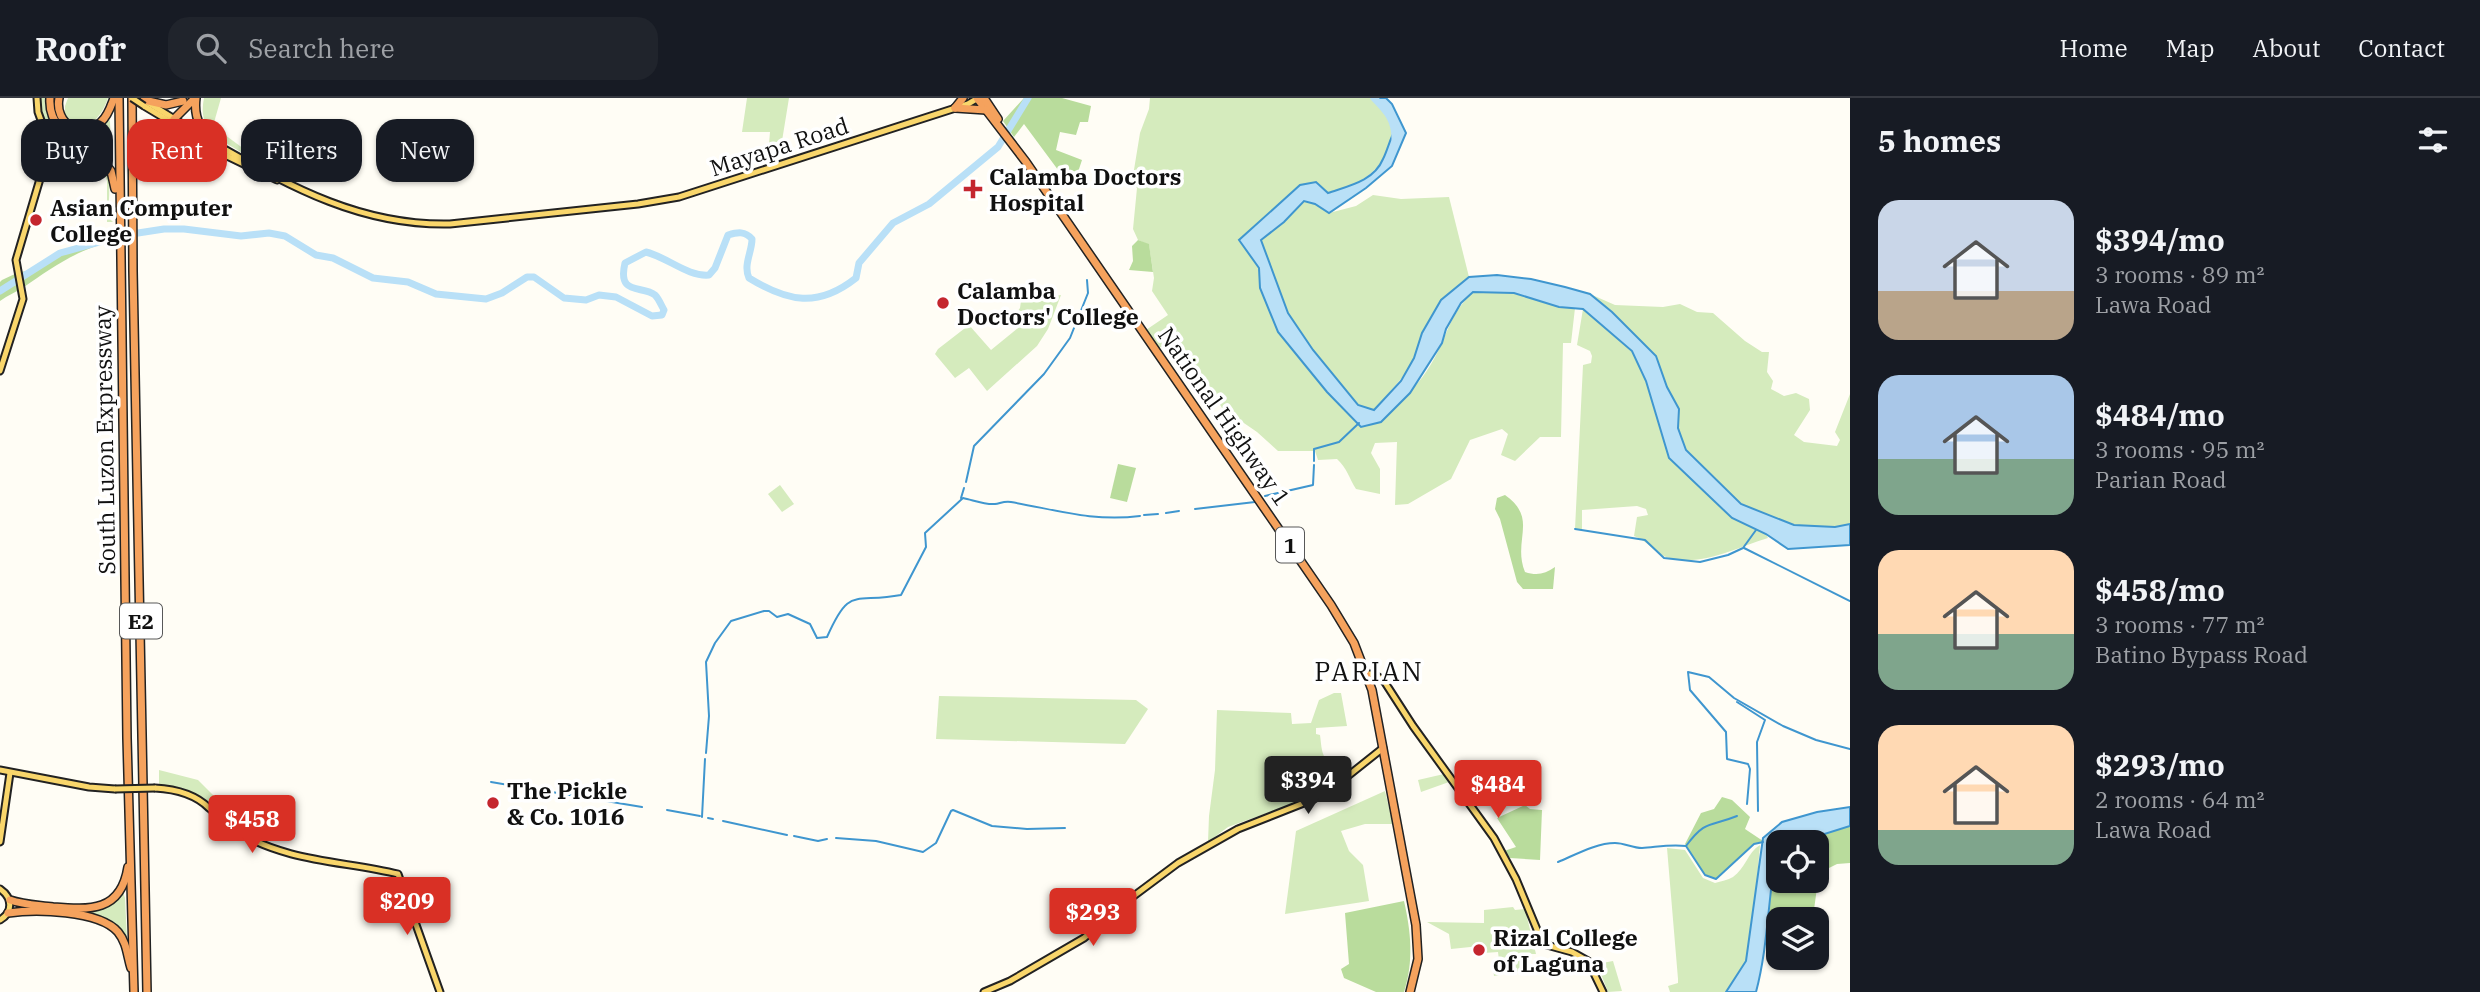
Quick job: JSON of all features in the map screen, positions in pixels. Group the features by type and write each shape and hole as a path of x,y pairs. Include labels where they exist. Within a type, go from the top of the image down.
{"highway":[{"path":"50,98 53,119"},
{"path":"59,98 58,108 63,120 74,129 83,130 102,121 116,98"},
{"name":"South Luzon Expressway","path":"116,98 134,992"},
{"name":"South Luzon Expressway","path":"133,98 133,250 147,992"},
{"path":"175,119 196,98"},
{"path":"196,98 197,119"},
{"path":"956,108 963,98"},
{"name":"National Highway 1","path":"977,98 1012,142 1331,605 1354,643 1366,674 1384,748 1418,940 1418,959 1410,992"},
{"name":"National Highway 1","path":"984,98 998,117 1001,127"},
{"path":"143,101 163,105 182,102 174,119"},
{"path":"956,108 987,110"},
{"path":"113,179 119,207"},
{"path":"10,900 23,904 73,909 104,905 114,899 122,888 132,847"},
{"path":"8,913 57,913 86,916 106,923 120,934 125,942 134,978"}],"main road":[{"path":"0,370 23,299 16,260 50,145 40,121 37,98"},
{"name":"Mayapa Road","path":"133,98 143,101 170,119"},
{"name":"Mayapa Road","path":"956,108 969,98"},
{"name":"Mayapa Road","path":"283,182 312,196 366,215 428,224 638,204 679,197 970,104 977,98"},
{"path":"1366,674 1374,674 1384,681 1494,838 1516,879 1543,944 1588,961 1603,992"},
{"path":"984,992 1010,981 1084,938 1186,858 1238,829 1314,799 1384,748"},
{"path":"0,770 89,787 182,792 208,806 234,831 272,849 320,861 398,874 440,992"},
{"path":"0,842 10,773"},
{"path":"0,889 10,900 8,913 0,920"}],"green space":[{"path":"40,98 47,98 51,119 44,119"},
{"path":"68,98 108,98 96,119 69,119 65,114"},
{"path":"204,98 221,98 215,119 204,119"},
{"path":"747,98 789,98 782,141 769,144 770,132 742,132"},
{"path":"1024,98 1062,98 1091,106 1088,122 1080,122 1076,135 1060,132 1056,150 1082,160 1075,181 1064,178 1024,124 1014,137 1003,121"},
{"path":"1150,98 1375,98 1390,115 1396,128 1383,159 1374,171 1350,187 1334,192 1321,192 1300,185 1239,240 1259,268 1260,288 1278,332 1327,392 1361,427 1388,410 1418,383 1434,358 1454,316 1473,292 1514,293 1559,307 1575,308 1571,343 1563,343 1561,437 1540,437 1515,461 1501,455 1508,434 1502,429 1470,440 1451,479 1408,504 1395,505 1397,442 1375,443 1371,453 1380,469 1380,494 1356,489 1337,459 1318,460 1315,451 1278,451 1257,432 1222,408 1176,339 1159,348 1146,330 1168,315 1152,291 1154,278 1149,245 1138,240 1133,229 1137,188 1132,182 1140,133"},
{"path":"227,136 241,147 241,152 229,145"},
{"path":"108,182 108,217 113,222 107,222"},
{"path":"1373,195 1401,199 1449,197 1469,277 1441,300 1422,333 1407,372 1374,410 1358,406 1313,350 1288,313 1261,240 1284,222 1304,201 1329,213 1356,206"},
{"path":"113,235 113,242 66,260 0,301 2,280 19,272 29,271 60,253"},
{"path":"1138,240 1149,244 1153,272 1129,270 1133,261 1132,246"},
{"path":"1590,294 1615,305 1663,307 1680,304 1697,312 1713,313 1745,341 1762,352 1769,352 1767,372 1773,381 1771,389 1784,396 1796,393 1809,399 1810,410 1794,435 1804,442 1837,446 1840,440 1835,432 1850,394 1850,524 1835,527 1794,525 1741,505 1686,450 1678,428 1679,409 1667,387 1656,356"},
{"path":"1061,295 1048,329 1037,346 987,391 969,368 955,378 935,354 969,325 991,350 1018,328 1012,319 1020,308 1021,301"},
{"path":"1583,309 1632,351 1646,381 1669,458 1732,518 1766,534 1768,538 1705,558 1679,560 1658,553 1634,536 1637,517 1648,515 1646,509 1637,506 1582,510 1582,530 1575,529 1583,365 1591,363 1592,356 1590,351 1577,345"},
{"path":"1118,464 1136,468 1127,502 1110,498"},
{"path":"780,485 794,504 782,512 768,494"},
{"path":"1505,495 1521,513 1521,550 1525,572 1541,574 1555,567 1553,589 1523,589 1517,582 1495,509 1497,498"},
{"path":"1334,693 1341,693 1347,726 1316,728 1316,734 1320,735 1326,759 1339,765 1341,773 1315,773 1320,790 1303,800 1228,827 1208,842 1217,710 1291,713 1292,724 1311,723 1319,700"},
{"path":"939,696 1136,700 1148,709 1125,744 936,739"},
{"path":"159,770 198,780 219,801 210,808 180,788 159,784"},
{"path":"1444,774 1449,782 1421,792 1418,780"},
{"path":"1385,791 1393,824 1365,824 1341,831 1349,851 1363,865 1369,901 1285,914 1296,831"},
{"path":"1722,797 1732,800 1750,817 1745,829 1763,841 1754,844 1716,879 1705,875 1685,844 1701,813 1714,809"},
{"path":"1525,805 1530,809 1542,810 1540,860 1510,858 1504,851 1516,847 1497,818"},
{"path":"1850,826 1850,863 1829,868 1829,833"},
{"path":"1760,845 1746,961 1726,992 1670,992 1668,986 1678,983 1678,979 1667,848 1685,850 1703,878 1715,883 1737,874"},
{"path":"123,892 127,939 120,928 88,912 107,907"},
{"path":"1771,893 1816,893 1814,907 1770,907"},
{"path":"1404,901 1410,946 1404,992 1376,992 1344,978 1341,969 1349,964 1345,913"},
{"path":"1513,907 1515,910 1525,909 1536,954 1530,954 1520,971 1494,976 1492,961 1499,960 1498,952 1484,953 1480,946 1451,949 1449,934 1427,922 1484,923 1484,910"},
{"path":"1613,961 1622,991 1608,992 1597,964"}],"water":[{"path":"1375,98 1386,98 1392,104 1406,133 1392,166 1329,213 1304,201 1284,222 1261,240 1288,313 1313,350 1358,405 1374,410 1401,381 1414,358 1422,333 1441,300 1469,277 1497,275 1531,279 1590,294 1656,356 1667,387 1679,409 1678,428 1686,450 1741,504 1794,525 1835,527 1850,524 1850,545 1788,549 1766,534 1732,518 1669,458 1646,381 1632,351 1583,309 1559,307 1514,293 1473,292 1461,303 1446,329 1442,343 1410,393 1381,422 1361,427 1327,392 1278,332 1260,288 1259,268 1239,240 1300,185 1316,182 1328,193 1360,182 1373,173 1383,159 1396,128 1390,115"},
{"path":"1850,807 1850,826 1829,833 1829,830 1772,830 1782,822 1817,812"},
{"path":"1766,835 1766,893 1771,893 1769,907 1766,907 1764,954 1756,992 1726,992 1746,961 1763,838"}],"waterway":[{"path":"0,291 60,253 125,235 184,229 241,236 269,233 285,236 316,255 333,258 373,278 408,282 436,294 486,299 502,293 527,277 534,277 564,298 586,300 599,295 616,297 652,316 662,315 664,310 659,300 650,292 632,288 624,281 625,263 646,252 693,273 709,275 715,268 728,235 744,233 752,239 747,268 749,278 790,296 816,298 842,288 856,278 859,263 893,223 929,204 998,147 1028,98"},
{"path":"1374,98 1389,116 1394,126 1395,139"},
{"path":"966,482 974,446 1044,374 1070,338 1088,293 1087,280"},
{"path":"1314,461 1314,449 1339,442 1359,423"},
{"path":"1265,496 1313,485 1314,465"},
{"path":"961,498 964,488"},
{"path":"706,753 709,716 706,662 715,643 731,621 764,611 777,617 788,614 810,624 817,638 827,637 848,603 901,595 926,547 925,533 963,498 991,504 1011,502 1091,516 1140,516"},
{"path":"1195,509 1255,502"},
{"path":"1166,513 1179,511"},
{"path":"1144,515 1158,514"},
{"path":"1575,529 1645,540 1664,558 1700,562 1743,548 1756,530"},
{"path":"1744,548 1850,601"},
{"path":"1747,804 1750,769 1748,764 1727,759 1726,732 1690,690 1688,672 1709,677 1734,698 1783,726 1816,740 1850,749"},
{"path":"1737,702 1765,720 1757,742 1758,811"},
{"path":"702,817 705,759"},
{"path":"491,782 642,807"},
{"path":"667,810 700,816"},
{"path":"836,838 876,841 923,852 936,843 953,810 992,826 1065,828"},
{"path":"1686,846 1699,831 1709,825 1737,816"},
{"path":"708,818 713,819"},
{"path":"723,821 787,835"},
{"path":"794,836 818,841 827,839"},
{"path":"1558,862 1600,845 1619,843 1642,848 1686,846 1705,875 1716,879 1754,844 1763,842"}],"place":[{"name":"Calamba Doctors Hospital","path":"973,189"},
{"name":"Asian Computer College","path":"36,220"},
{"name":"Calamba Doctors' College","path":"943,303"},
{"name":"The Pickle & Co. 1016","path":"493,803"},
{"name":"Rizal College of Laguna","path":"1479,950"}],"district":[{"name":"PARIAN","path":"1369,671"}]}
